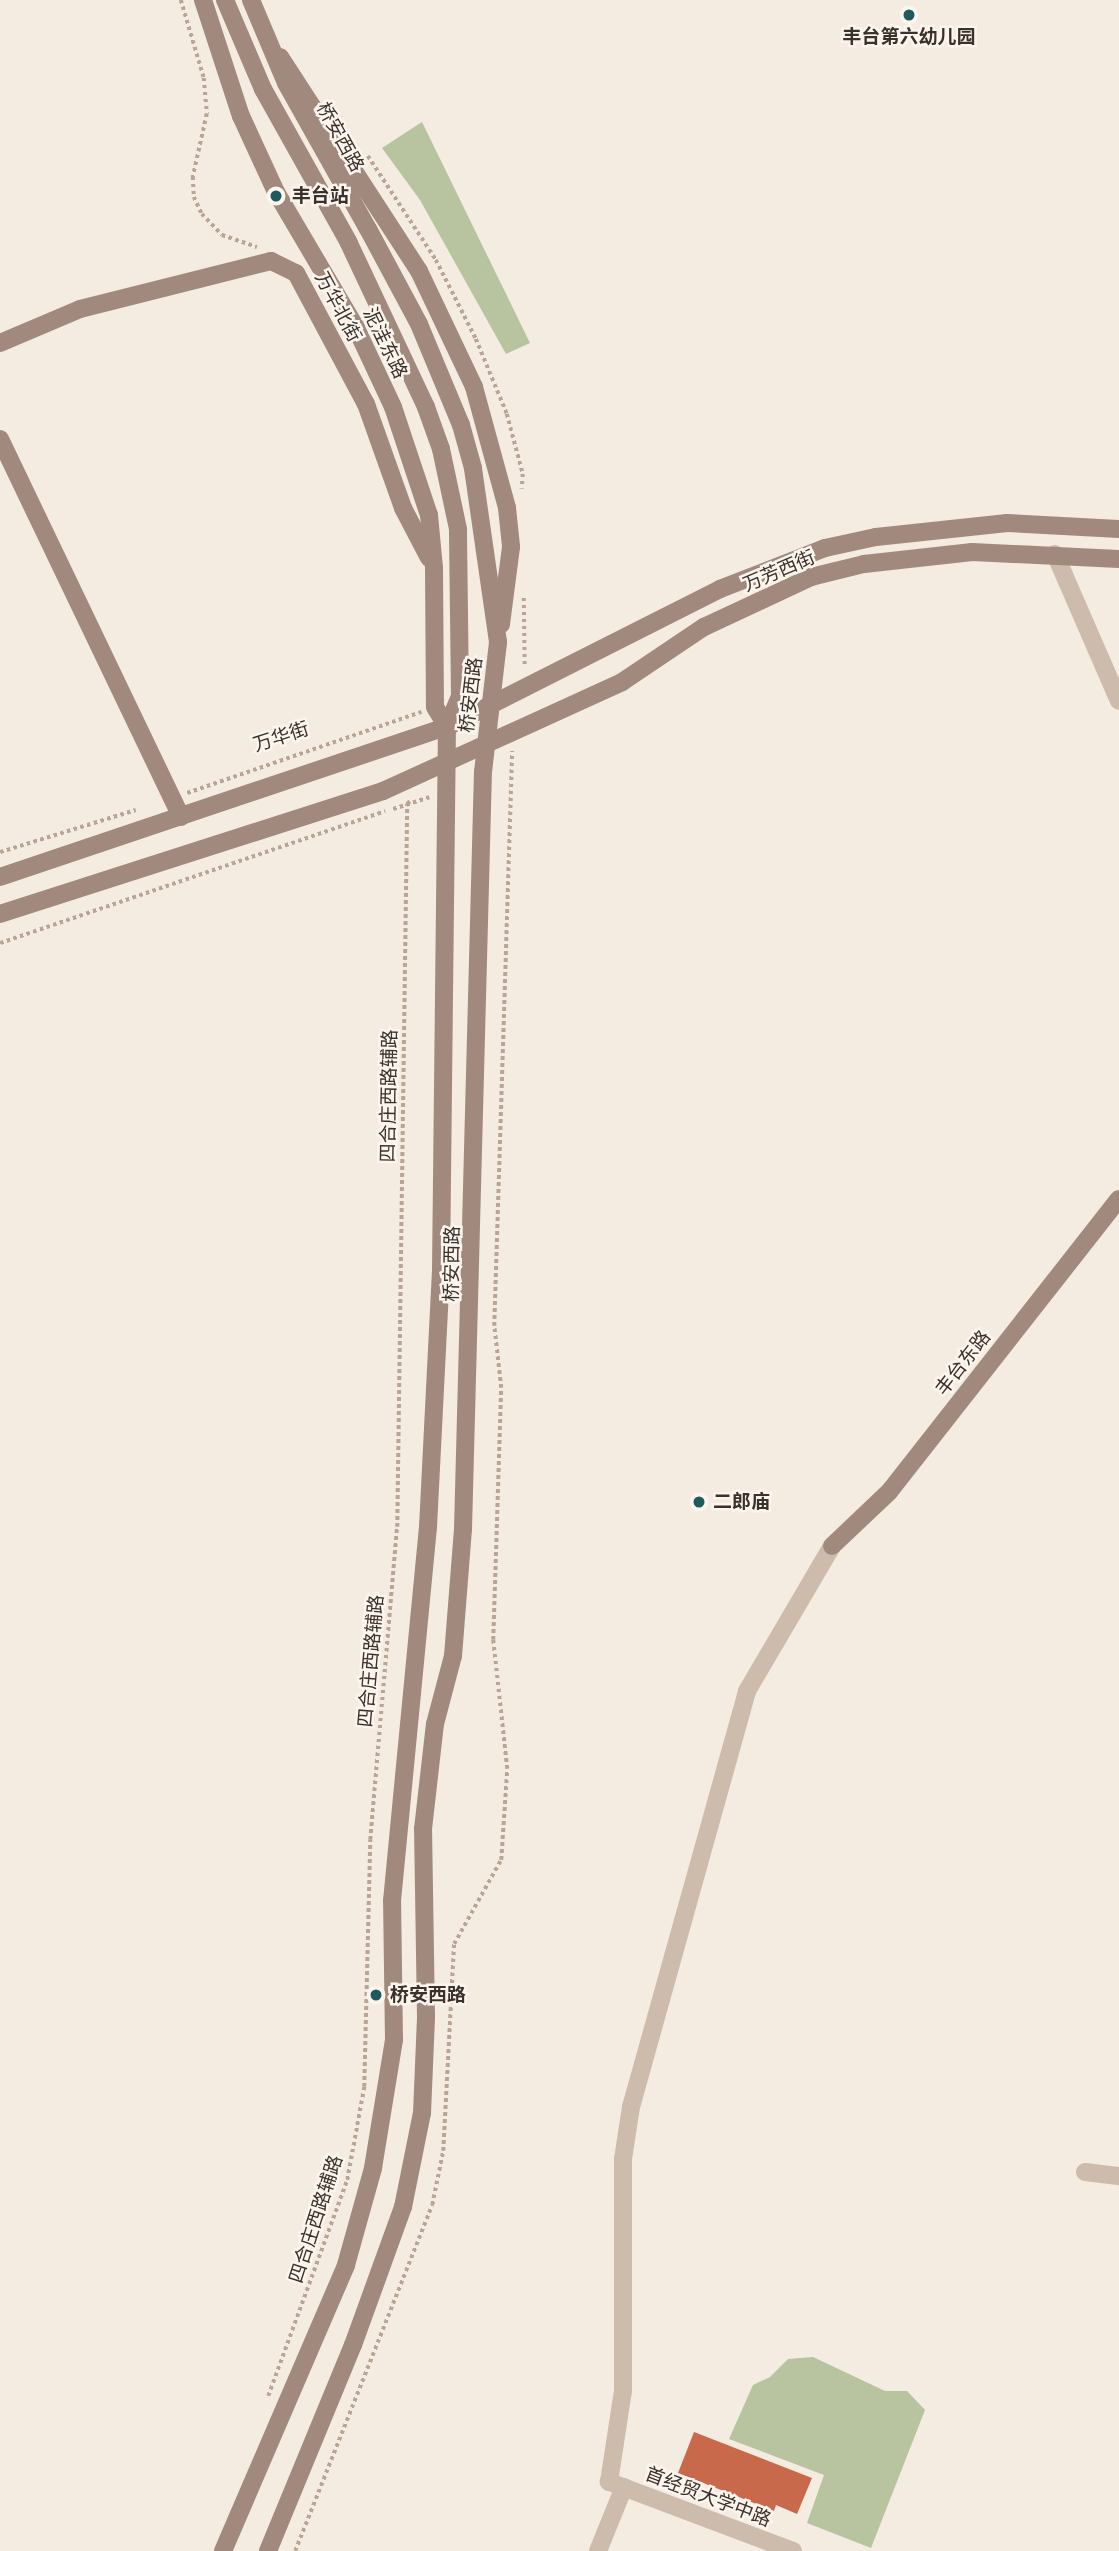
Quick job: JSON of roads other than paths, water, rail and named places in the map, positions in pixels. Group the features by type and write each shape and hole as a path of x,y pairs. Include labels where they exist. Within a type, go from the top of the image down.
{"main road":[{"name":"泥洼东路","path":"203,0 241,116 276,192 356,328 393,407 429,515 434,568 435,708 447,727"},
{"name":"桥安西路","path":"223,2551 346,2265 373,2168 394,2040 392,1901 428,1527 441,1269 447,727 460,697 458,529 451,492 426,407 349,243 263,89 225,0"},
{"name":"桥安西路","path":"250,0 286,83 419,324 461,425 473,468 498,642 493,703 486,743 463,1529 453,1657 435,1724 422,1829 426,2017 422,2113 398,2220 353,2346 268,2551"},
{"path":"250,0 254,17 419,271 474,387 508,508 511,547 498,642"},
{"name":"万华北街","path":"0,342 80,309 271,261 296,273 360,392 403,508 434,568"},
{"path":"0,439 181,817"},
{"name":"万芳西街","path":"493,703 720,589 825,548 876,537 1007,523 1119,529"},
{"name":"万芳西街","path":"486,743 622,682 704,627 811,577 864,564 972,552 1119,559"},
{"path":"0,877 447,727 493,703"},
{"path":"0,914 383,791 486,743"},
{"name":"丰台东路","path":"832,1546 889,1492 1119,1199"}],"street":[{"path":"1055,554 1119,701"},
{"path":"598,2551 616,2485 623,2391 624,2159 632,2107 747,1690 832,1546"},
{"path":"1085,2172 1119,2176"},
{"name":"首经贸大学中路","path":"616,2485 793,2551"}],"place":[{"name":"丰台第六幼儿园","path":"909,15"},
{"name":"丰台站","path":"276,196"},
{"name":"二郎庙","path":"699,1502"},
{"name":"桥安西路","path":"376,1995"}]}
